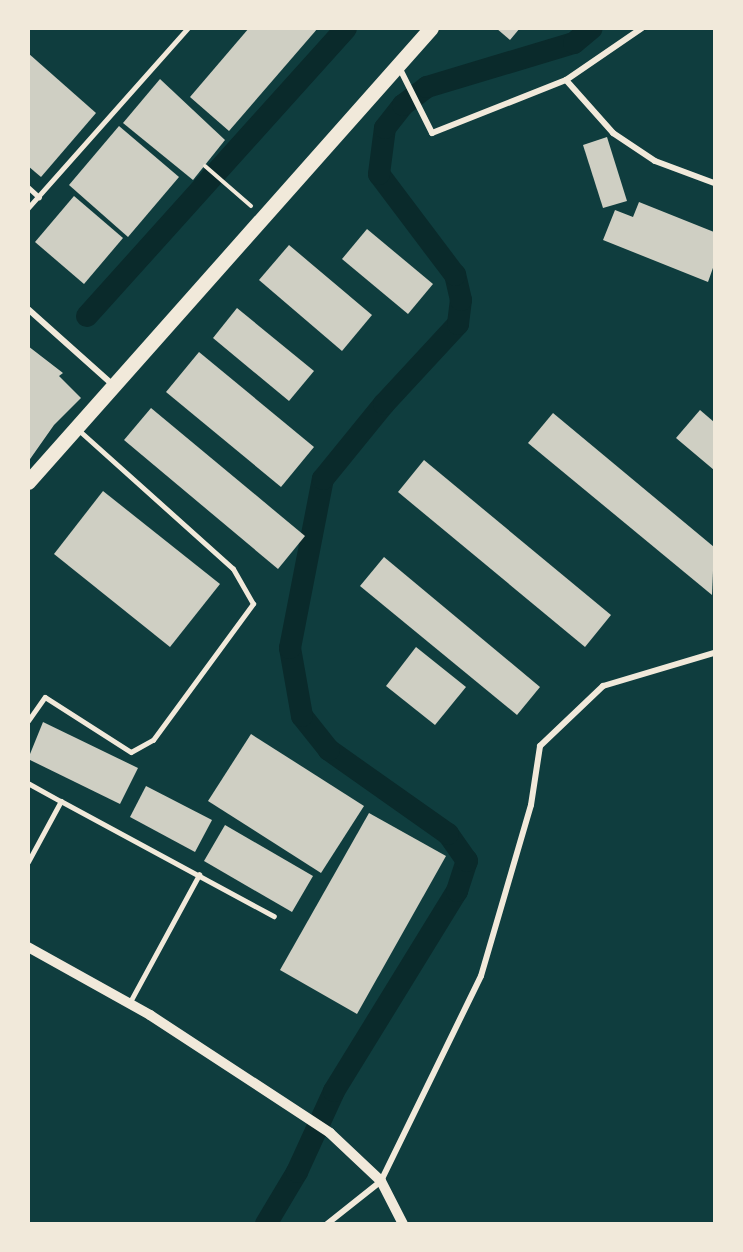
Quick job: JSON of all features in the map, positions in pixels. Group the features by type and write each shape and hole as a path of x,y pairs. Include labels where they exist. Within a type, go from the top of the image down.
{"main road":[{"path":"28,482 112,384 262,217 400,70 431,28"}],"street":[{"path":"400,70 432,133 566,80 642,28"},
{"path":"566,80 613,133 655,160 714,183"},
{"path":"28,309 112,384"},
{"path":"327,1224 381,1181 481,976 531,805 540,746 603,686 714,653"},
{"path":"28,947 129,1003 330,1133 381,1181 403,1224"}],"lane":[{"path":"28,208 188,28"},
{"path":"28,187 39,196"},
{"path":"28,720 45,697 131,752 153,741 253,604 233,569 75,427"},
{"path":"28,783 274,916"},
{"path":"28,862 61,801"},
{"path":"129,1003 199,875"}],"path":[{"path":"205,166 262,217"}],"building":[{"path":"249,28 318,28 229,131 190,97"},
{"path":"496,28 520,28 510,40"},
{"path":"28,53 96,113 41,177 28,166"},
{"path":"160,79 225,140 193,180 123,123"},
{"path":"119,126 179,177 128,237 69,185"},
{"path":"607,137 627,201 603,208 583,145"},
{"path":"74,196 123,238 84,284 35,242"},
{"path":"639,202 714,232 714,265 708,282 603,240 615,210 633,217"},
{"path":"367,229 433,284 408,314 342,259"},
{"path":"289,245 372,315 342,351 259,280"},
{"path":"237,308 314,371 289,401 213,338"},
{"path":"28,346 63,373 59,376 81,398 54,425 28,462"},
{"path":"199,352 314,447 281,487 166,392"},
{"path":"151,408 305,536 278,569 124,440"},
{"path":"700,410 714,422 714,470 676,438"},
{"path":"553,413 714,547 712,595 528,443"},
{"path":"424,460 611,615 585,647 398,492"},
{"path":"103,491 220,584 170,647 54,554"},
{"path":"384,557 540,687 517,715 360,586"},
{"path":"416,647 466,687 435,725 386,686"},
{"path":"43,722 138,768 120,804 28,759"},
{"path":"251,734 364,806 321,873 208,801"},
{"path":"146,786 212,820 195,852 130,817"},
{"path":"369,813 446,856 357,1014 280,970"},
{"path":"225,825 313,876 292,912 204,861"}],"waterway":[{"path":"87,316 346,28"},
{"path":"266,1224 297,1172 334,1091 457,891 467,861 448,834 329,750 302,716 290,648 323,479 384,404 458,324 461,300 455,275 379,174 385,128 403,105 427,87 574,43 592,28"}]}
